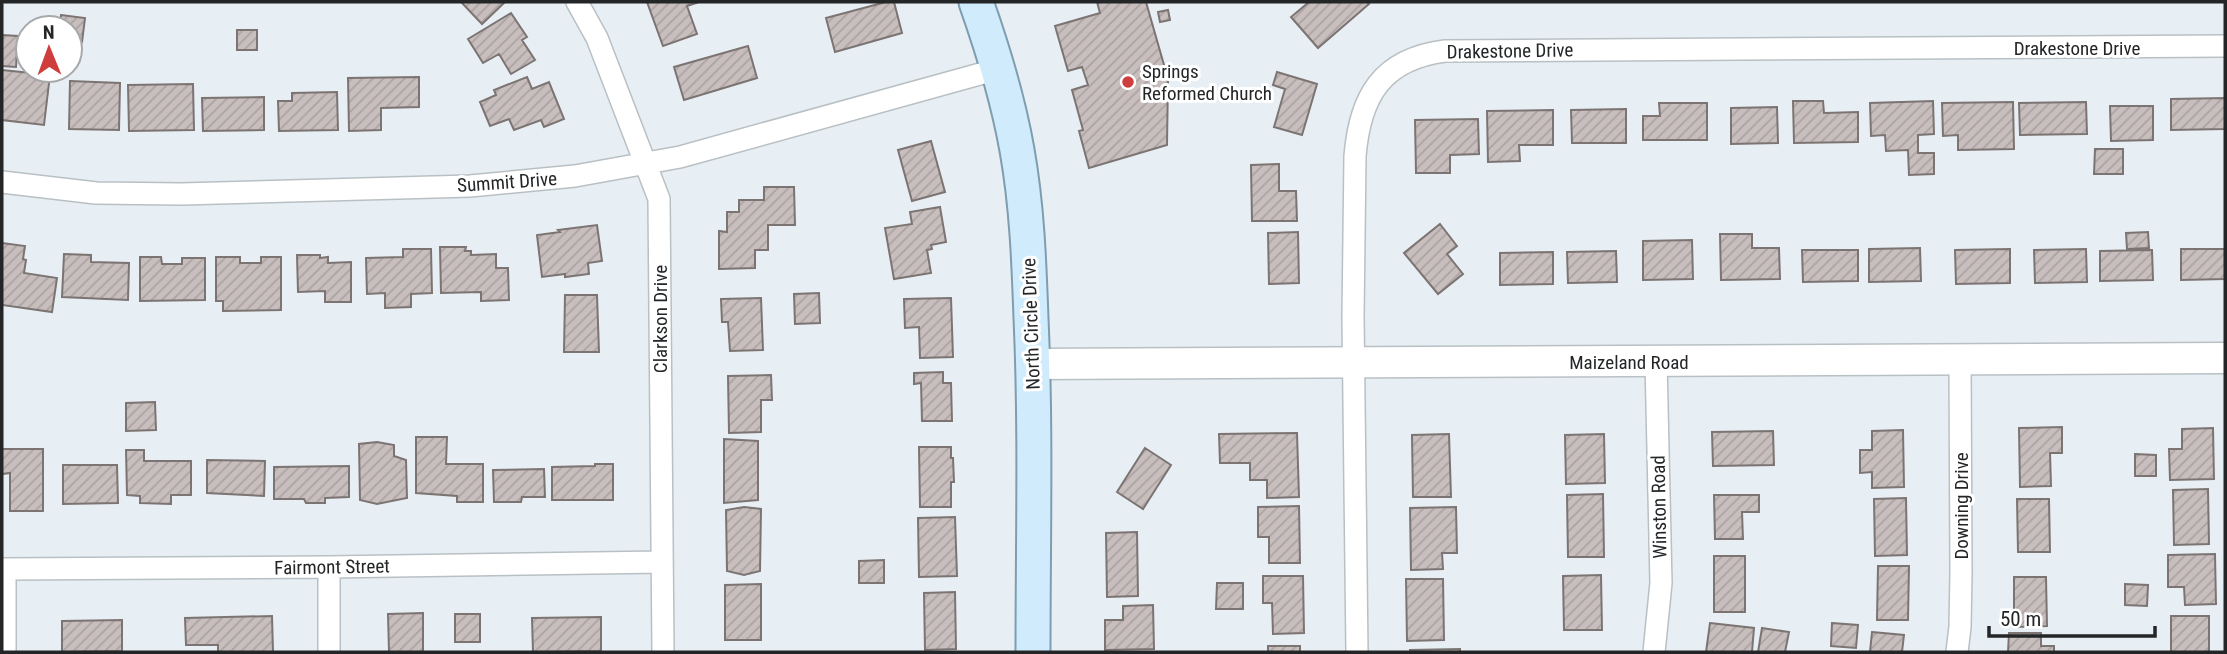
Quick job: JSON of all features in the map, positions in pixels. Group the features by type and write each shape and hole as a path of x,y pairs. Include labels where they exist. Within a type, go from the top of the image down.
{"main road":[{"name":"North Circle Drive","path":"976,2 998,69 1017,148 1028,246 1033,364 1033,652"},
{"name":"Maizeland Road","path":"1033,364 2225,358"}],"street":[{"name":"Clarkson Drive","path":"577,2 597,38 659,198 663,652"},
{"name":"Drakestone Drive","path":"1357,652 1353,364 1357,131 1363,109 1374,89 1407,62 1426,54 1445,51 1484,50 2225,46"},
{"name":"Summit Drive","path":"2,182 96,193 209,194 520,183 645,164 731,144 998,69"},
{"name":"Downing Drive","path":"1957,652 1961,572 1960,359"},
{"name":"Winston Road","path":"1654,652 1661,583 1656,361"},
{"name":"Fairmont Street","path":"3,569 662,562"},
{"path":"329,567 329,652"},
{"path":"3,569 5,652"}],"building":[{"path":"461,2 505,2 482,24"},
{"path":"647,2 699,2 687,6 697,34 663,46"},
{"path":"894,2 902,33 835,52 826,18"},
{"name":"Springs Reformed Church","path":"1097,2 1146,2 1168,79 1167,145 1089,168 1079,131 1083,130 1072,90 1088,85 1082,67 1068,71 1055,26 1100,13"},
{"path":"1309,2 1369,4 1318,48 1291,17"},
{"path":"1168,10 1170,20 1160,22 1158,12"},
{"path":"511,13 527,37 522,40 535,60 511,74 499,54 483,63 468,39"},
{"path":"237,30 257,30 257,50 237,50"},
{"path":"2,35 14,36 14,67 2,66"},
{"path":"748,46 757,78 684,100 674,67"},
{"path":"2,70 14,71 14,84 49,84 44,125 2,120"},
{"path":"1277,72 1317,84 1302,135 1274,127 1285,89 1273,85"},
{"path":"419,77 419,107 381,108 381,130 349,131 348,78"},
{"path":"527,77 532,89 549,82 564,119 544,127 541,120 514,130 509,119 490,126 480,102 496,95 494,90"},
{"path":"84,82 120,83 119,130 69,129 70,84 84,84"},
{"path":"193,84 194,130 129,131 128,85"},
{"path":"337,92 338,130 279,131 278,101 292,101 292,93"},
{"path":"264,97 264,130 203,131 202,98"},
{"path":"2225,98 2225,129 2171,130 2171,99"},
{"path":"1793,101 1823,101 1824,113 1858,112 1858,142 1794,143"},
{"path":"1933,101 1934,134 1918,135 1918,153 1934,153 1934,174 1909,175 1908,150 1886,151 1885,135 1871,136 1870,103"},
{"path":"2013,102 2014,149 1958,150 1958,135 1943,136 1942,103"},
{"path":"2086,102 2087,134 2020,135 2019,103"},
{"path":"1659,103 1707,103 1707,140 1643,140 1643,116 1660,116"},
{"path":"2110,106 2153,106 2153,140 2111,141"},
{"path":"1777,107 1778,143 1731,144 1731,108"},
{"path":"1626,109 1626,143 1572,143 1571,110"},
{"path":"1553,110 1553,145 1519,145 1520,161 1488,162 1487,111"},
{"path":"1478,119 1479,154 1450,155 1450,173 1416,173 1415,120"},
{"path":"931,141 945,192 912,201 898,150"},
{"path":"2095,149 2123,149 2123,174 2094,174"},
{"path":"1279,164 1279,191 1296,191 1297,221 1252,221 1251,165"},
{"path":"764,187 794,187 795,225 768,225 768,250 755,250 755,268 719,269 719,231 727,232 727,212 739,212 739,200 764,200"},
{"path":"940,207 946,242 931,245 932,249 927,250 931,273 894,279 885,228 912,224 910,212"},
{"path":"1440,224 1457,246 1447,254 1463,274 1438,294 1404,253"},
{"path":"597,225 602,261 588,263 589,274 542,277 537,235"},
{"path":"1298,232 1299,283 1269,284 1268,233"},
{"path":"2148,232 2149,248 2127,249 2126,233"},
{"path":"1720,234 1752,234 1752,248 1779,248 1780,279 1721,280"},
{"path":"1692,240 1693,279 1643,280 1643,241"},
{"path":"2,243 25,246 24,273 57,278 52,312 2,305"},
{"path":"440,247 466,247 465,251 471,251 471,255 496,254 496,268 508,268 509,300 481,301 481,292 441,293"},
{"path":"1920,248 1921,281 1869,282 1869,249"},
{"path":"403,249 431,249 432,293 411,294 411,307 385,308 385,293 367,294 366,258 403,257"},
{"path":"2010,249 2010,283 1956,284 1955,250"},
{"path":"2086,249 2087,282 2035,283 2034,250"},
{"path":"2181,249 2225,249 2225,279 2181,280"},
{"path":"1802,250 1858,250 1858,281 1803,282"},
{"path":"2152,250 2153,280 2100,281 2100,251"},
{"path":"1616,251 1617,282 1568,283 1567,252"},
{"path":"1553,252 1553,284 1500,285 1500,253"},
{"path":"64,254 91,255 91,262 129,263 128,300 62,297"},
{"path":"297,255 328,257 328,263 351,262 351,302 325,302 325,291 298,292"},
{"path":"140,257 161,257 162,264 182,264 182,258 205,258 205,300 140,301"},
{"path":"216,257 240,257 240,263 261,263 261,257 281,257 281,310 223,311 223,301 216,301"},
{"path":"819,293 820,323 795,324 794,294"},
{"path":"565,295 597,295 599,352 564,352"},
{"path":"761,298 763,350 730,351 728,322 722,322 721,299"},
{"path":"951,298 953,357 920,358 919,327 905,328 904,299"},
{"path":"943,372 943,383 951,383 952,421 922,421 921,383 914,384 914,373"},
{"path":"771,375 772,400 761,400 761,432 729,433 728,376"},
{"path":"155,402 156,430 126,431 126,403"},
{"path":"2062,427 2062,453 2050,453 2051,486 2020,487 2019,428"},
{"path":"2213,428 2214,479 2170,480 2169,449 2182,449 2182,429"},
{"path":"1903,430 1904,487 1872,488 1872,472 1860,473 1860,450 1872,450 1872,431"},
{"path":"1773,431 1774,465 1713,466 1712,432"},
{"path":"1297,433 1299,497 1267,498 1267,480 1250,480 1250,463 1220,463 1219,434"},
{"path":"1449,434 1451,497 1413,497 1412,435"},
{"path":"1604,434 1605,483 1566,484 1565,435"},
{"path":"416,437 447,437 446,464 483,464 483,502 457,502 457,496 416,493"},
{"path":"724,439 758,441 758,500 724,503"},
{"path":"377,442 394,445 394,456 406,460 407,498 377,504 360,500 359,444"},
{"path":"919,447 951,447 954,482 951,482 951,507 920,507"},
{"path":"1145,448 1171,465 1143,509 1117,492"},
{"path":"2,449 43,449 43,511 10,511 10,473 2,474"},
{"path":"126,450 144,450 144,461 191,461 191,495 171,495 171,504 140,503 140,496 127,495"},
{"path":"2135,454 2156,455 2156,476 2135,476"},
{"path":"207,460 265,461 264,496 207,493"},
{"path":"613,464 613,500 552,500 552,467"},
{"path":"63,465 117,465 118,503 63,504"},
{"path":"349,466 349,497 325,498 325,503 306,503 304,499 274,499 274,467"},
{"path":"544,469 545,497 522,497 521,502 494,502 493,470"},
{"path":"2208,489 2209,544 2174,545 2173,490"},
{"path":"1603,494 1604,557 1568,557 1567,495"},
{"path":"1714,495 1759,495 1759,512 1742,512 1743,539 1715,539"},
{"path":"1906,498 1907,555 1875,556 1874,499"},
{"path":"2017,499 2049,499 2050,552 2018,552"},
{"path":"1299,506 1300,563 1269,563 1269,537 1258,537 1258,507"},
{"path":"744,507 761,509 760,571 744,575 727,571 726,510"},
{"path":"1456,507 1457,553 1442,553 1443,569 1411,570 1410,508"},
{"path":"955,517 957,576 919,577 918,518"},
{"path":"1137,532 1138,596 1107,597 1106,533"},
{"path":"2215,554 2216,604 2185,605 2184,587 2168,587 2168,555"},
{"path":"1714,556 1745,556 1745,612 1714,612"},
{"path":"884,560 884,583 859,583 859,561"},
{"path":"1878,566 1909,566 1908,620 1877,620"},
{"path":"1601,575 1602,630 1564,630 1563,576"},
{"path":"1263,576 1303,576 1304,633 1273,634 1272,603 1263,603"},
{"path":"2014,577 2046,577 2047,626 2014,627"},
{"path":"1406,579 1443,579 1444,640 1407,641"},
{"path":"1217,583 1243,583 1243,609 1216,609"},
{"path":"761,584 761,640 725,640 725,585"},
{"path":"2125,584 2148,585 2147,606 2125,605"},
{"path":"955,592 956,649 925,650 924,593"},
{"path":"1153,605 1154,649 1105,650 1105,620 1123,620 1123,606"},
{"path":"423,613 423,652 389,652 388,614"},
{"path":"455,614 480,614 480,642 455,642"},
{"path":"272,616 273,652 218,652 218,645 186,645 185,618"},
{"path":"2171,616 2209,616 2209,652 2171,652"},
{"path":"601,617 601,651 533,652 532,618"},
{"path":"122,620 122,651 62,652 62,621"},
{"path":"1710,623 1754,628 1752,652 1706,652"},
{"path":"1832,623 1858,625 1856,648 1831,646"},
{"path":"1762,628 1789,632 1785,652 1758,652"},
{"path":"1872,632 1904,635 1902,652 1870,652"},
{"path":"2009,633 2041,633 2041,646 2054,646 2054,652 2008,652"},
{"path":"1268,646 1300,646 1300,652 1268,652"},
{"path":"1460,649 1460,652 1410,652 1410,650"}],"place":[{"name":"Springs Reformed Church","path":"1128,82"}]}
